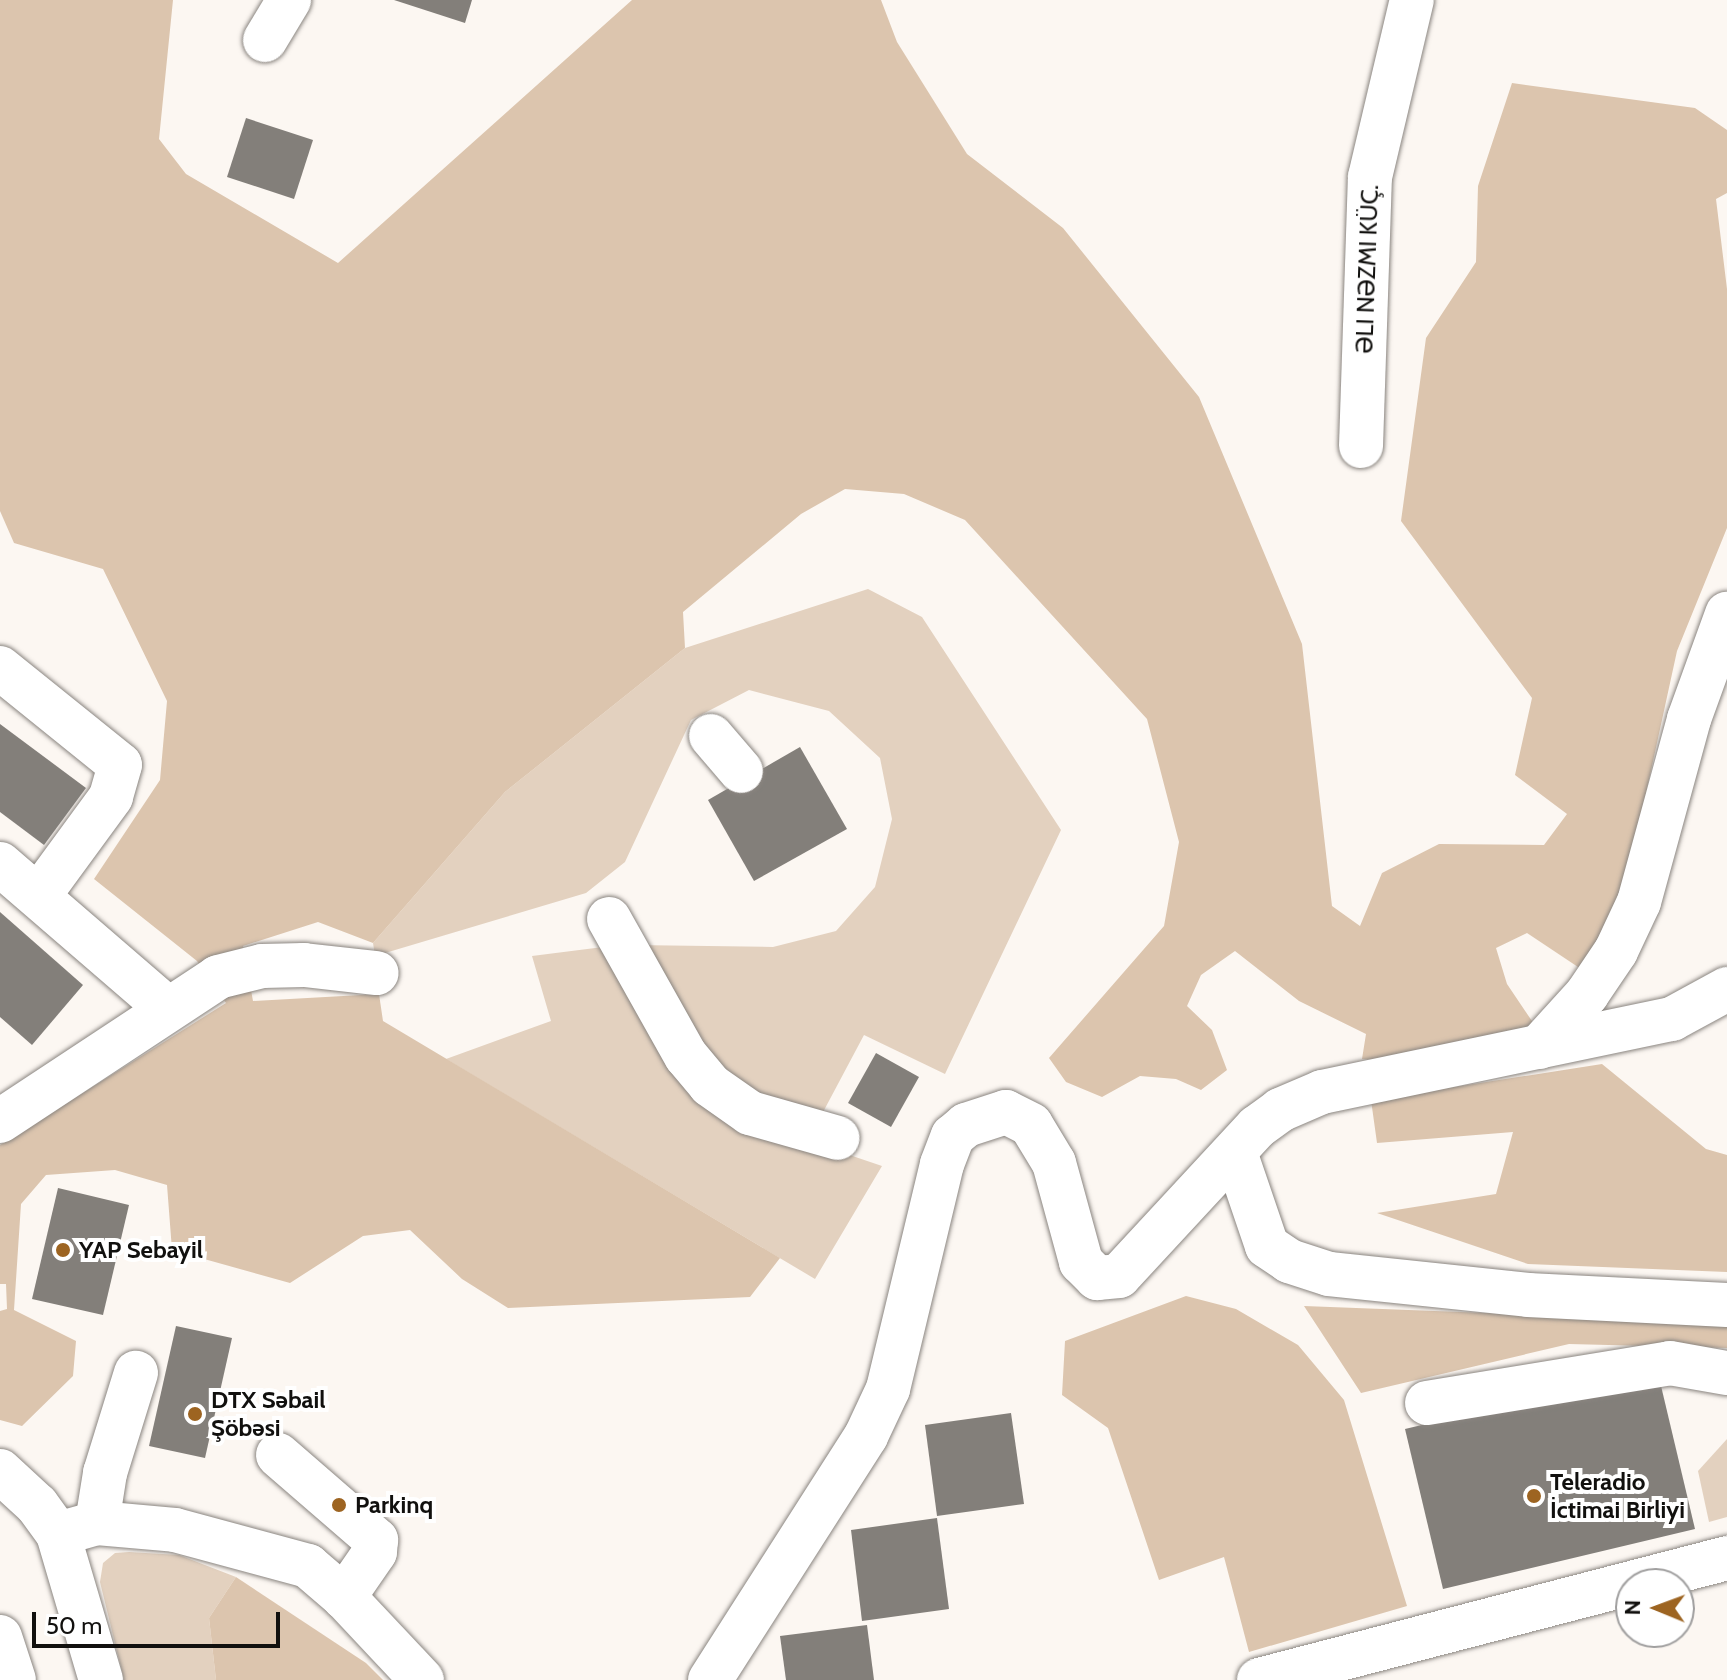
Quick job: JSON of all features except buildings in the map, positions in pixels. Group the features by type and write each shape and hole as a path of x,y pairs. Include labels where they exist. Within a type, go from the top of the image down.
{"street":[{"path":"265,40 289,0"},
{"name":"ƏLI NƏZMI KÜÇ.","path":"1361,446 1370,177 1412,0"},
{"path":"1539,1047 1587,994 1639,902 1689,719 1727,614"},
{"path":"0,668 120,765 111,797 40,894"},
{"path":"711,736 741,771"},
{"path":"0,864 40,894 167,1008"},
{"path":"609,919 686,1056 710,1085 750,1113 838,1138"},
{"path":"0,1121 218,977 262,966 377,973"},
{"path":"710,1680 866,1436 888,1389 953,1136 986,1114 1006,1112 1031,1125 1054,1163 1081,1262 1097,1278 1119,1276 1143,1255 1235,1152 1280,1110 1322,1092 1672,1019 1727,989"},
{"path":"1235,1152 1267,1246 1289,1261 1329,1274 1528,1295 1727,1305"},
{"path":"1427,1403 1670,1363 1727,1373"},
{"path":"101,1680 78,1528 105,1473 136,1373"},
{"path":"278,1455 376,1540 375,1552 344,1597"},
{"path":"0,1471 37,1505 78,1528 175,1530 269,1551 308,1566 344,1597 422,1680"},
{"path":"1259,1680 1727,1558"},
{"path":"0,1637 14,1680"}],"shaded area":[{"path":"0,0 173,0 159,139 186,174 338,263 632,0 881,0 897,42 967,154 1063,228 1199,397 1302,644 1332,906 1360,926 1382,873 1439,844 1544,845 1567,814 1515,775 1532,698 1401,521 1426,338 1476,262 1478,186 1512,83 1695,108 1727,130 1727,193 1716,199 1727,289 1727,528 1677,651 1628,876 1587,973 1527,933 1496,948 1507,984 1536,1027 1387,1061 1362,1059 1366,1034 1299,1001 1235,951 1201,975 1187,1006 1212,1030 1227,1070 1201,1090 1176,1079 1140,1076 1102,1097 1066,1082 1049,1058 1164,926 1179,842 1147,719 965,520 904,494 845,489 801,514 683,612 685,648 505,792 373,943 318,922 243,946 253,1001 379,994 383,1021 780,1258 750,1297 508,1308 462,1279 410,1230 363,1236 290,1283 172,1250 167,1185 115,1170 46,1175 21,1204 14,1310 76,1341 73,1376 22,1426 0,1420 0,1311 7,1309 6,1284 0,1284 0,1145 226,1003 197,961 94,879 160,780 167,701 103,569 14,543 0,511"},
{"path":"868,589 922,617 1061,830 945,1074 864,1035 822,1114 759,1105 719,1076 633,945 773,947 836,931 875,887 892,819 880,758 829,711 749,690 691,720 625,862 586,893 375,956 373,943 505,792 685,648"},
{"path":"603,947 698,1088 820,1145 882,1166 815,1279 446,1059 551,1021 532,956"},
{"path":"1602,1064 1706,1149 1727,1155 1727,1272 1528,1264 1377,1213 1496,1194 1513,1132 1377,1143 1371,1100"},
{"path":"1186,1296 1236,1309 1298,1345 1344,1400 1407,1606 1249,1652 1224,1557 1159,1580 1108,1428 1062,1395 1065,1341"},
{"path":"1304,1306 1727,1322 1727,1348 1569,1344 1361,1393"},
{"path":"1727,1439 1727,1517 1709,1522 1698,1471"},
{"path":"115,1553 179,1555 236,1577 209,1618 216,1680 124,1680 100,1582 103,1563"},
{"path":"236,1577 366,1663 383,1680 216,1680 209,1618"}],"place":[{"name":"YAP Sebayil","path":"63,1250"},
{"name":"DTX Səbail Şöbəsi","path":"195,1414"},
{"name":"Teleradio İctimai Birliyi","path":"1534,1496"},
{"name":"Parkinq","path":"339,1505"}]}
